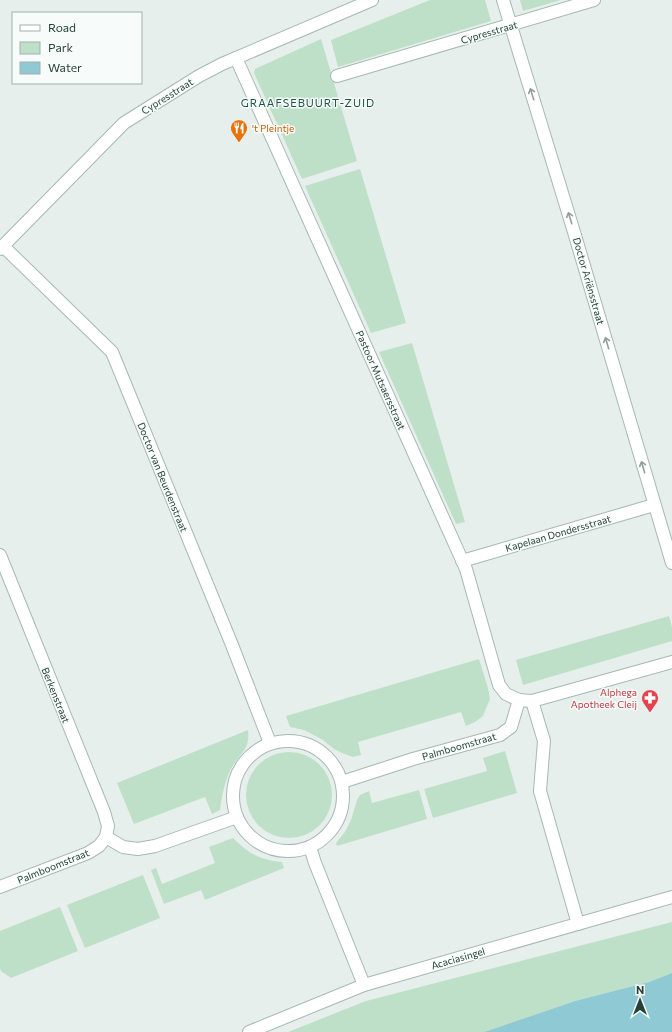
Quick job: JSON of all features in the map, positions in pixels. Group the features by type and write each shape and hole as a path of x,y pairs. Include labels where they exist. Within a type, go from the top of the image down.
{"street":[{"name":"Cypresstraat","path":"1,247 124,123 199,76 355,3 372,0"},
{"name":"Doctor Ariënsstraat","path":"503,0 574,232 672,564"},
{"name":"Cypresstraat","path":"337,76 511,26 594,0"},
{"name":"Pastoor Mutsaersstraat","path":"236,58 466,569 499,685 506,694 519,700"},
{"name":"Doctor van Beurdenstraat","path":"1,247 112,352 232,645 270,743"},
{"name":"Kapelaan Dondersstraat","path":"462,560 654,505"},
{"name":"Berkenstraat","path":"0,555 104,812 108,826 106,837"},
{"path":"519,700 532,701 672,662"},
{"name":"Palmboomstraat","path":"342,782 413,759 500,735 511,727 519,700"},
{"path":"532,701 544,741 540,791 578,924"},
{"path":"288,740 306,743 322,752 334,765 342,782 344,801 338,820 327,836 310,847 293,851 276,850 259,844 246,832 236,817 232,795 237,773 251,755 270,743 288,740"},
{"path":"106,837 122,847 138,849 155,846 236,817"},
{"name":"Palmboomstraat","path":"0,887 88,853 99,846 106,837"},
{"path":"310,847 364,985"},
{"name":"Acaciasingel","path":"249,1032 364,985 672,897"}],"green space":[{"path":"430,0 485,0 491,21 338,67 331,40"},
{"path":"520,0 561,0 523,11"},
{"path":"321,39 357,161 302,179 254,73 255,69"},
{"path":"360,169 406,323 371,333 305,186"},
{"path":"412,343 465,522 456,524 379,352"},
{"path":"669,616 672,627 672,641 523,685 516,660"},
{"path":"479,659 490,699 483,716 466,726 461,712 358,742 361,755 353,757 334,749 323,740 304,730 290,727 286,716"},
{"path":"248,730 248,743 233,765 226,780 220,810 212,814 205,797 134,824 117,783"},
{"path":"505,751 517,793 433,818 424,789 487,771 483,758"},
{"path":"281,752 297,752 306,755 320,764 329,778 332,787 332,803 329,812 320,826 306,835 297,838 281,838 265,831 258,826 253,819 246,803 246,787 253,771 258,764 265,759"},
{"path":"419,790 427,819 337,846 336,843 345,832 351,820 360,795 369,791 372,803"},
{"path":"233,838 244,848 261,858 282,862 284,868 205,900 201,890 164,904 151,870 156,868 162,884 215,863 209,847"},
{"path":"143,875 160,918 85,948 67,905"},
{"path":"60,907 78,951 11,978 1,971 0,931"},
{"path":"672,922 672,973 649,982 575,1001 484,1032 288,1032 366,1001"}],"water":[{"path":"672,973 672,1032 484,1032 575,1001 649,982"}],"place":[{"name":"'t Pleintje","path":"239,143"},
{"name":"Alphega Apotheek Cleij","path":"650,713"}],"district":[{"name":"GRAAFSEBUURT-ZUID","path":"308,103"}]}
